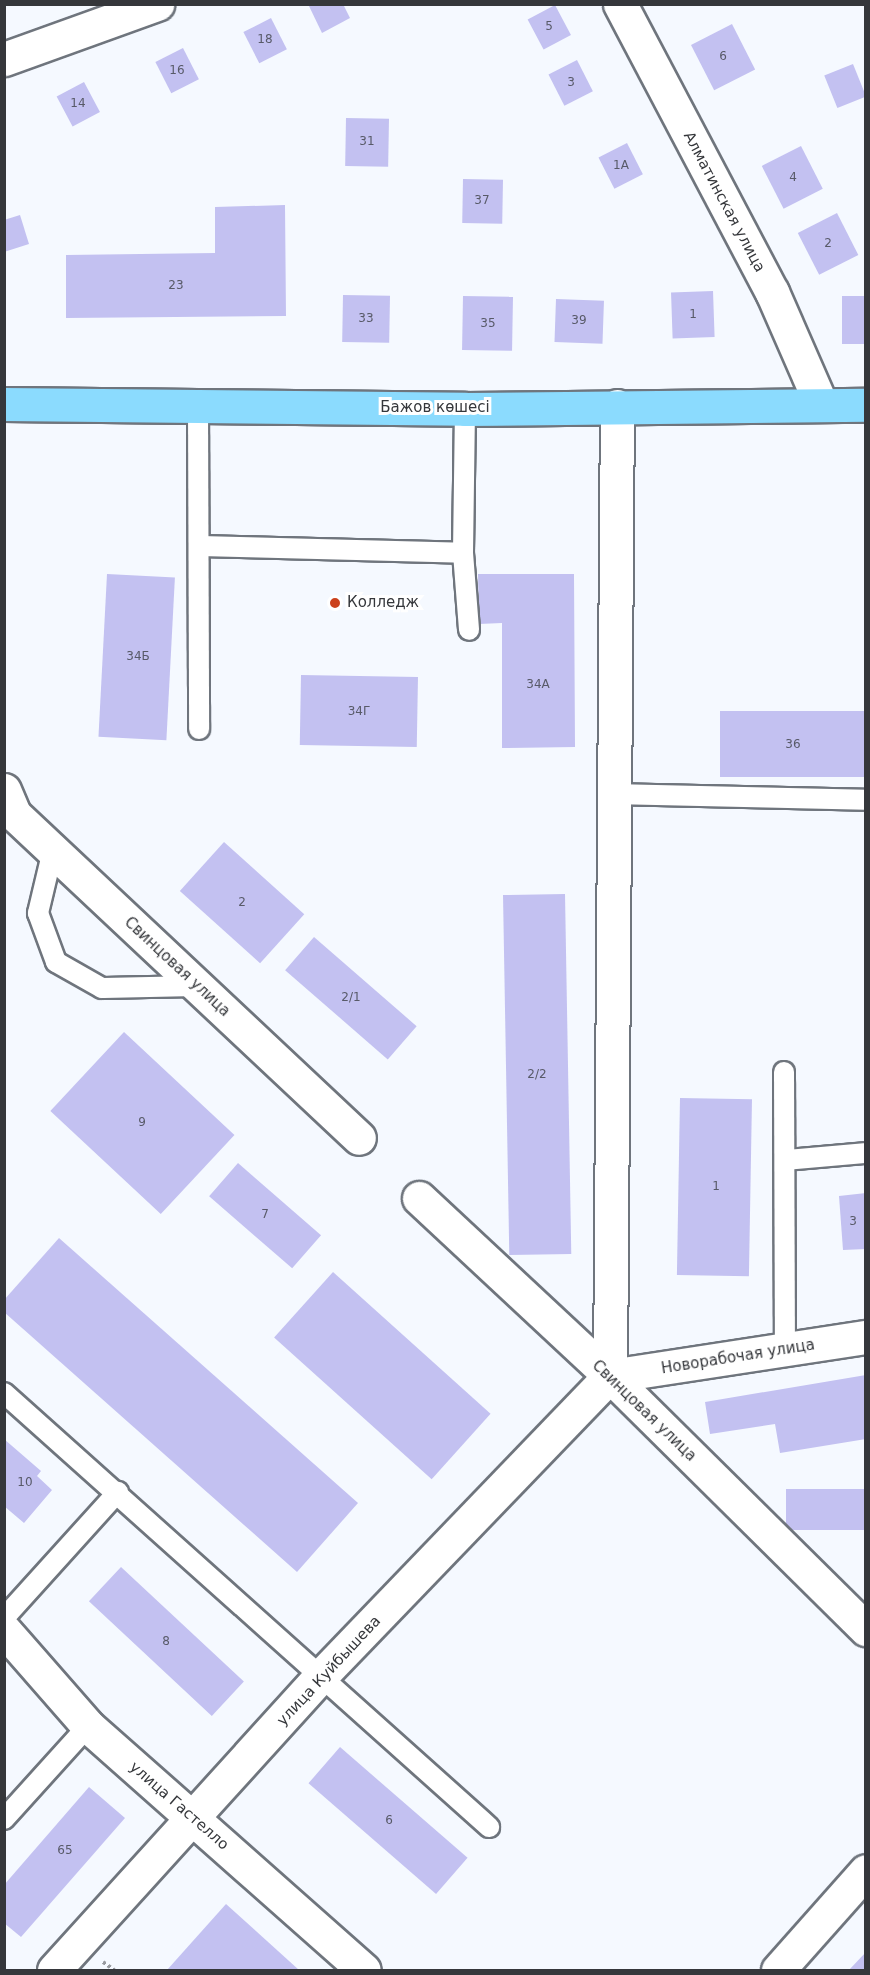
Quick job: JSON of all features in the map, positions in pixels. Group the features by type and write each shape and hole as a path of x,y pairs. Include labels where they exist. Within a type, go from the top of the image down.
{"main road":[{"name":"Бажов көшесі","path":"4,404 465,409 866,405"}],"street":[{"path":"4,59 157,4"},
{"name":"Алматинская улица","path":"629,7 772,292 821,404"},
{"path":"610,1376 610,794 617,406"},
{"name":"Свинцовая улица","path":"4,790 14,814 359,1138"},
{"name":"Свинцовая улица","path":"419,1198 610,1376 866,1629"},
{"name":"Новорабочая улица","path":"610,1376 866,1337"},
{"name":"улица Куйбышева","path":"54,1971 195,1820 318,1679 610,1376"},
{"name":"улица Гастелло","path":"4,1630 88,1726 364,1971"},
{"path":"778,1971 866,1871"}],"lane":[{"path":"198,407 201,546 199,729"},
{"path":"465,409 463,553 469,630"},
{"path":"201,546 463,553"},
{"path":"610,794 866,800"},
{"path":"53,850 38,913 56,962 102,988 197,986"},
{"path":"784,1072 785,1350"},
{"path":"786,1161 866,1153"},
{"path":"4,1393 118,1492 318,1679 489,1827"},
{"path":"4,1618 118,1492"},
{"path":"4,1819 88,1726"}],"building":[{"path":"308,4 343,4 350,18 322,33"},
{"path":"555,5 571,35 544,50 528,20"},
{"path":"271,18 287,49 259,63 243,32"},
{"path":"732,24 755,69 714,90 691,45"},
{"path":"183,48 199,79 171,93 155,62"},
{"path":"577,60 593,91 564,106 548,75"},
{"path":"853,64 866,96 837,108 824,76"},
{"path":"84,82 100,112 73,127 57,97"},
{"path":"346,118 389,119 388,167 345,166"},
{"path":"627,143 643,174 614,189 598,158"},
{"path":"801,146 823,189 784,209 762,166"},
{"path":"463,179 503,180 502,224 462,223"},
{"path":"285,205 286,316 66,318 66,255 215,253 215,207"},
{"path":"837,213 858,255 819,275 798,233"},
{"path":"20,215 29,244 4,252 4,220"},
{"path":"713,291 715,337 673,338 671,292"},
{"path":"343,295 390,296 389,343 342,342"},
{"path":"463,296 513,297 512,351 462,350"},
{"path":"842,296 866,296 866,344 842,344"},
{"path":"556,299 604,301 602,344 554,342"},
{"path":"107,574 175,578 166,740 98,737"},
{"path":"478,574 574,574 575,747 502,748 502,623 479,624"},
{"path":"301,675 418,677 417,747 300,745"},
{"path":"720,711 866,711 866,777 720,777"},
{"path":"224,842 304,914 260,963 180,891"},
{"path":"565,894 571,1254 509,1255 503,895"},
{"path":"314,937 417,1026 388,1059 285,970"},
{"path":"124,1032 234,1135 161,1214 50,1111"},
{"path":"680,1098 752,1099 749,1276 677,1275"},
{"path":"238,1163 321,1235 292,1268 209,1196"},
{"path":"866,1193 866,1249 843,1250 839,1196"},
{"path":"59,1238 358,1503 297,1572 4,1312 4,1300"},
{"path":"333,1272 491,1414 432,1479 274,1337"},
{"path":"866,1375 866,1439 780,1453 775,1424 710,1434 705,1402"},
{"path":"4,1439 41,1471 37,1476 52,1490 24,1523 4,1506"},
{"path":"786,1489 866,1489 866,1530 786,1530"},
{"path":"121,1567 244,1682 212,1716 89,1601"},
{"path":"340,1747 468,1858 436,1894 309,1783"},
{"path":"89,1787 125,1818 21,1937 4,1923 4,1885"},
{"path":"226,1904 299,1970 167,1970"},
{"path":"866,1952 866,1970 849,1970"}],"place":[{"name":"Колледж","path":"335,603"}]}
